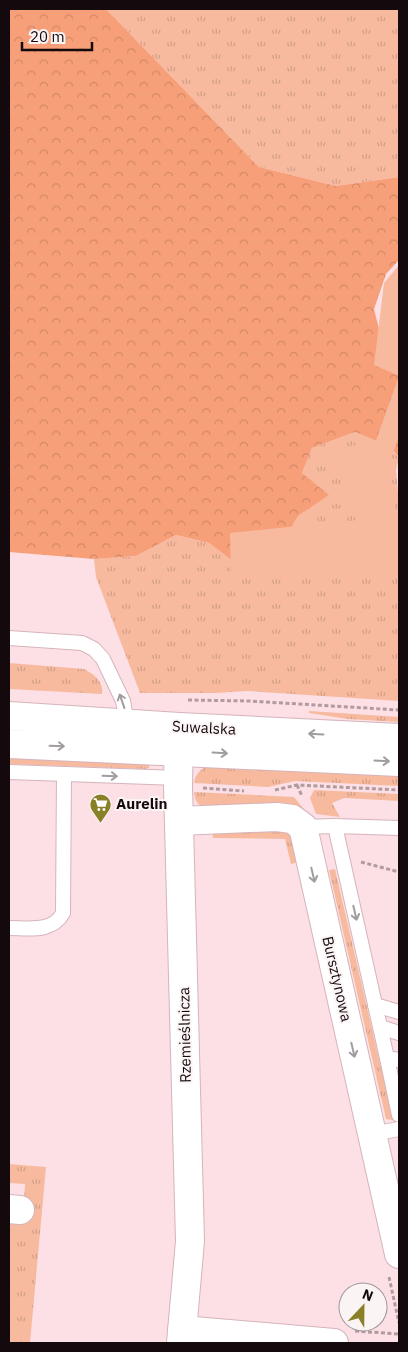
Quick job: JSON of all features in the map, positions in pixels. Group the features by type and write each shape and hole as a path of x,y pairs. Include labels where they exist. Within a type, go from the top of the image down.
{"street":[{"name":"Suwalska","path":"9,716 128,736 179,739 399,762"},
{"name":"Suwalska","path":"9,744 128,736"},
{"name":"Suwalska","path":"179,739 399,738"},
{"name":"Rzemieślnicza","path":"179,739 178,778 190,1241 181,1337"},
{"path":"179,821 277,817 292,819 303,827"},
{"name":"Bursztynowa","path":"303,827 399,1254"},
{"path":"181,1337 344,1337"}],"lane":[{"path":"9,638 82,643 94,649 103,659 123,701 128,736"},
{"path":"9,772 178,778"},
{"path":"9,928 45,928 59,920 63,913 64,774"},
{"path":"336,826 380,1027 393,1059 399,1115"},
{"path":"303,827 399,828"},
{"path":"375,1005 399,1012"},
{"path":"380,1027 399,1033"},
{"path":"372,1134 399,1129"}],"path":[{"path":"183,700 249,700 399,710"},
{"path":"297,785 399,790"},
{"path":"344,1337 399,1334"}],"green space":[{"path":"9,9 106,9 259,167 336,186 399,177 399,260 386,274 374,309 388,365 399,371 399,457 389,446 355,432 312,448 302,473 329,495 298,516 273,560 240,566 209,543 176,535 136,556 94,559 9,552"},
{"path":"106,9 399,9 399,177 336,186 259,167"},
{"path":"399,265 399,376 374,365 384,283"},
{"path":"399,376 399,437 389,463 397,527 399,527 399,575 231,574 230,533 358,520 328,453 361,443 374,446"},
{"path":"355,432 389,446 399,458 396,470 399,504 399,701 247,691 140,693 96,577 94,559 136,556 176,535 209,543 241,566 273,560 298,516 328,495 302,473 312,448"},
{"path":"9,663 84,669 98,679 102,694 9,689"},
{"path":"309,711 399,717 399,722 348,719 309,713"},
{"path":"9,752 146,760 149,768 9,764"},
{"path":"206,766 399,772 399,786 295,781 268,787 194,783 198,773"},
{"path":"314,790 399,794 399,801 344,798 332,803 340,817 316,814 310,798"},
{"path":"194,792 294,797 306,812 206,808 200,806 197,802"},
{"path":"284,830 293,840 299,862 291,864 285,839 213,838 212,831"},
{"path":"335,869 393,1120 386,1119 329,870"},
{"path":"9,1164 46,1167 30,1343 9,1343 9,1215 23,1216 25,1184 9,1183"}],"place":[{"name":"Aurelin","path":"100,823"}]}
